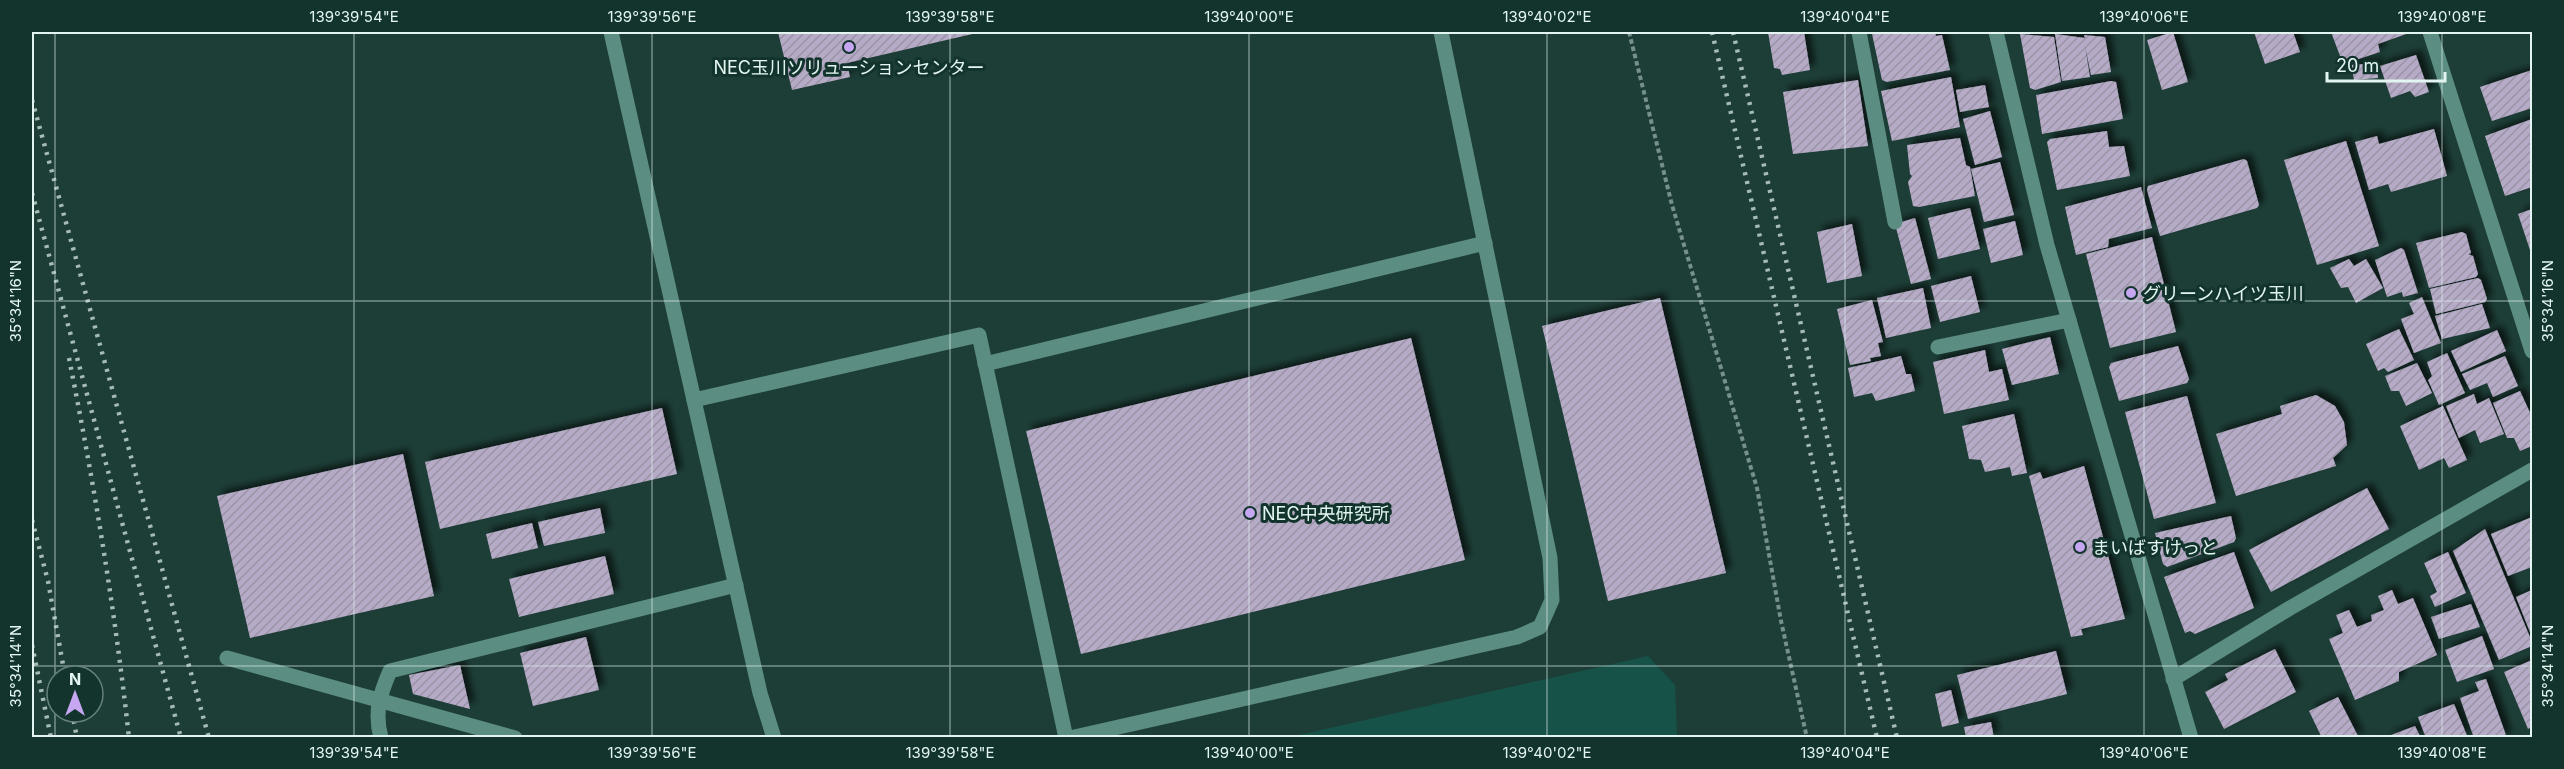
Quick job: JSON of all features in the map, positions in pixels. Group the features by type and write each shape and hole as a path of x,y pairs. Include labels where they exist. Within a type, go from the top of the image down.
{"street":[{"path":"611,32 760,693 774,738"},
{"path":"694,400 979,335 1068,738 1517,637 1540,627 1552,600 1550,558 1442,32"},
{"path":"1859,32 1895,222"},
{"path":"1996,32 2048,245 2191,738"},
{"path":"2430,32 2532,351"},
{"path":"985,364 1485,243"},
{"path":"1938,347 2069,320"},
{"path":"2173,679 2290,608 2532,470"},
{"path":"381,738 377,723 378,700 390,671 736,585"},
{"path":"226,657 515,738"}],"path":[{"path":"1629,32 1672,205 1757,488 1781,621 1807,738"}],"green space":[{"path":"1648,656 1675,685 1677,737 1290,737"}],"building":[{"name":"NEC玉川ソリューションセンター","path":"778,32 981,32 847,63 850,77 792,90"},
{"path":"1768,32 1804,32 1810,70 1782,75 1780,69 1774,68"},
{"path":"1935,32 1936,36 1942,35 1950,70 1887,82 1882,80 1872,34"},
{"path":"2173,32 2188,82 2162,90 2147,40"},
{"path":"2254,32 2293,32 2300,52 2265,64"},
{"path":"2331,32 2412,32 2378,44 2380,52 2343,64"},
{"path":"2020,34 2054,37 2061,82 2035,90 2030,88"},
{"path":"2055,34 2085,38 2084,35 2105,37 2111,72 2091,75 2085,46 2090,77 2062,81"},
{"path":"2416,55 2429,92 2415,97 2410,91 2391,98 2380,66"},
{"path":"2377,63 2378,78 2354,80 2351,65"},
{"path":"2532,70 2532,108 2492,121 2480,87"},
{"path":"1951,77 1960,127 1892,141 1881,91"},
{"path":"1858,80 1868,146 1793,154 1783,92"},
{"path":"2116,82 2123,119 2042,134 2036,95"},
{"path":"1985,85 1989,107 1960,112 1956,90"},
{"path":"1990,111 2002,157 1975,165 1963,119"},
{"path":"2532,119 2532,187 2505,196 2485,136"},
{"path":"2434,129 2447,176 2391,192 2388,184 2369,190 2355,142 2377,136 2379,144"},
{"path":"2107,131 2109,147 2124,146 2130,176 2057,190 2047,142 2050,139"},
{"path":"1960,138 1966,165 1970,167 1975,196 1919,207 1913,206 1908,182 1912,176 1907,145"},
{"path":"2346,141 2379,246 2317,265 2284,160"},
{"path":"2244,159 2247,161 2259,205 2257,208 2160,236 2147,190 2148,186"},
{"path":"2000,162 2014,215 1984,222 1971,169"},
{"path":"2141,187 2152,228 2109,239 2108,247 2076,255 2065,207"},
{"path":"1970,208 1980,249 1938,259 1928,218"},
{"path":"2532,209 2532,256 2518,214"},
{"path":"1915,218 1931,279 1911,284 1895,224"},
{"path":"2015,221 2023,255 1991,263 1983,229"},
{"path":"1852,224 1862,276 1827,283 1817,232"},
{"path":"2462,232 2466,234 2471,253 2468,254 2473,256 2478,274 2476,277 2429,288 2416,243"},
{"name":"グリーンハイツ玉川","path":"2152,237 2176,332 2110,348 2086,254"},
{"path":"2401,248 2404,250 2418,293 2403,297 2402,292 2387,297 2375,260"},
{"path":"2349,259 2354,266 2366,259 2383,288 2356,303 2348,287 2341,288 2330,268"},
{"path":"1971,276 1980,312 1940,322 1931,286"},
{"path":"2478,278 2481,280 2487,299 2485,302 2436,314 2430,289"},
{"path":"1923,288 1931,328 1886,338 1877,298"},
{"path":"2422,297 2441,343 2414,353 2401,319 2414,314 2409,303"},
{"path":"1660,298 1726,573 1608,601 1542,326"},
{"path":"1872,300 1883,342 1878,343 1881,356 1870,358 1871,361 1850,365 1837,309"},
{"path":"2482,304 2490,328 2442,339 2435,316"},
{"path":"2399,329 2414,360 2388,372 2384,368 2378,371 2366,344"},
{"path":"2497,330 2506,351 2461,372 2451,351"},
{"path":"2050,337 2059,374 2012,385 2002,349"},
{"name":"NEC中央研究所","path":"1411,338 1465,560 1081,654 1026,431"},
{"path":"2178,346 2189,379 2187,383 2119,401 2109,367 2111,363"},
{"path":"1985,350 1989,372 2002,369 2009,400 1944,414 1933,362"},
{"path":"2447,353 2465,393 2439,405 2428,380 2432,376 2427,362"},
{"path":"1901,356 1906,374 1911,374 1915,391 1876,401 1872,393 1854,397 1848,368"},
{"path":"2505,356 2518,386 2493,397 2487,383 2470,390 2462,374"},
{"path":"2417,363 2432,393 2406,406 2399,391 2391,391 2385,376"},
{"path":"2520,391 2532,417 2532,446 2520,451 2514,438 2507,438 2493,403"},
{"path":"2474,394 2477,404 2489,398 2504,434 2480,443 2475,430 2459,438 2446,406"},
{"path":"2316,395 2335,406 2344,422 2347,445 2333,458 2336,466 2236,496 2216,434 2282,414 2280,406"},
{"path":"2187,396 2216,503 2154,519 2125,412"},
{"path":"2443,406 2467,460 2449,468 2444,458 2419,470 2400,426"},
{"path":"662,408 677,474 440,529 425,462"},
{"path":"2014,414 2027,473 2012,476 2010,467 1985,472 1981,460 1969,459 1962,426"},
{"path":"403,454 434,596 250,638 217,496"},
{"path":"2084,466 2125,619 2081,629 2083,635 2071,637 2029,476 2040,472 2043,479"},
{"path":"2367,488 2389,529 2271,592 2249,550"},
{"path":"600,508 605,533 544,546 538,522"},
{"path":"2231,516 2236,538 2234,542 2167,567 2163,564 2155,533"},
{"path":"2532,517 2532,567 2508,576 2491,534"},
{"path":"532,523 538,548 492,559 486,534"},
{"path":"2485,529 2532,642 2532,646 2499,660 2453,551"},
{"path":"2234,552 2254,608 2195,634 2190,631 2185,633 2164,577"},
{"path":"2448,552 2466,593 2435,607 2430,596 2437,592 2424,563"},
{"path":"605,556 614,594 519,617 509,579"},
{"path":"2392,590 2398,604 2413,598 2437,655 2399,672 2399,681 2355,700 2329,639 2343,633 2336,615 2349,610 2357,627 2372,621 2371,615 2384,610 2378,596"},
{"path":"2532,590 2532,637 2516,597"},
{"path":"2471,604 2480,627 2439,639 2431,617"},
{"path":"2482,636 2494,669 2457,682 2445,650"},
{"path":"586,637 599,690 533,706 520,653"},
{"path":"2275,649 2296,692 2224,729 2205,692 2228,680 2225,674"},
{"path":"2056,651 2067,694 1968,719 1957,675"},
{"path":"2532,660 2532,727 2528,729 2504,672"},
{"path":"460,665 470,709 413,694 409,675"},
{"path":"2486,679 2507,738 2474,738 2460,698 2479,691 2475,682"},
{"path":"1951,690 1959,723 1942,727 1935,694"},
{"path":"2338,697 2359,738 2322,738 2309,711"},
{"path":"2454,704 2468,738 2426,738 2418,717"},
{"path":"1991,722 1994,738 1966,738 1964,727"},
{"path":"2415,726 2421,738 2386,738 2386,737"}],"railway":[{"path":"1712,32 1877,738"},
{"path":"1733,32 1897,738"},
{"path":"32,100 209,738"},
{"path":"32,193 181,738"},
{"path":"69,358 103,547 129,738"},
{"path":"32,520 48,581 63,664"},
{"path":"32,645 51,738"},
{"path":"74,724 77,738"}],"place":[{"name":"NEC玉川ソリューションセンター","path":"849,47"},
{"name":"グリーンハイツ玉川","path":"2131,293"},
{"name":"NEC中央研究所","path":"1250,513"},
{"name":"まいばすけっと","path":"2080,547"}]}
